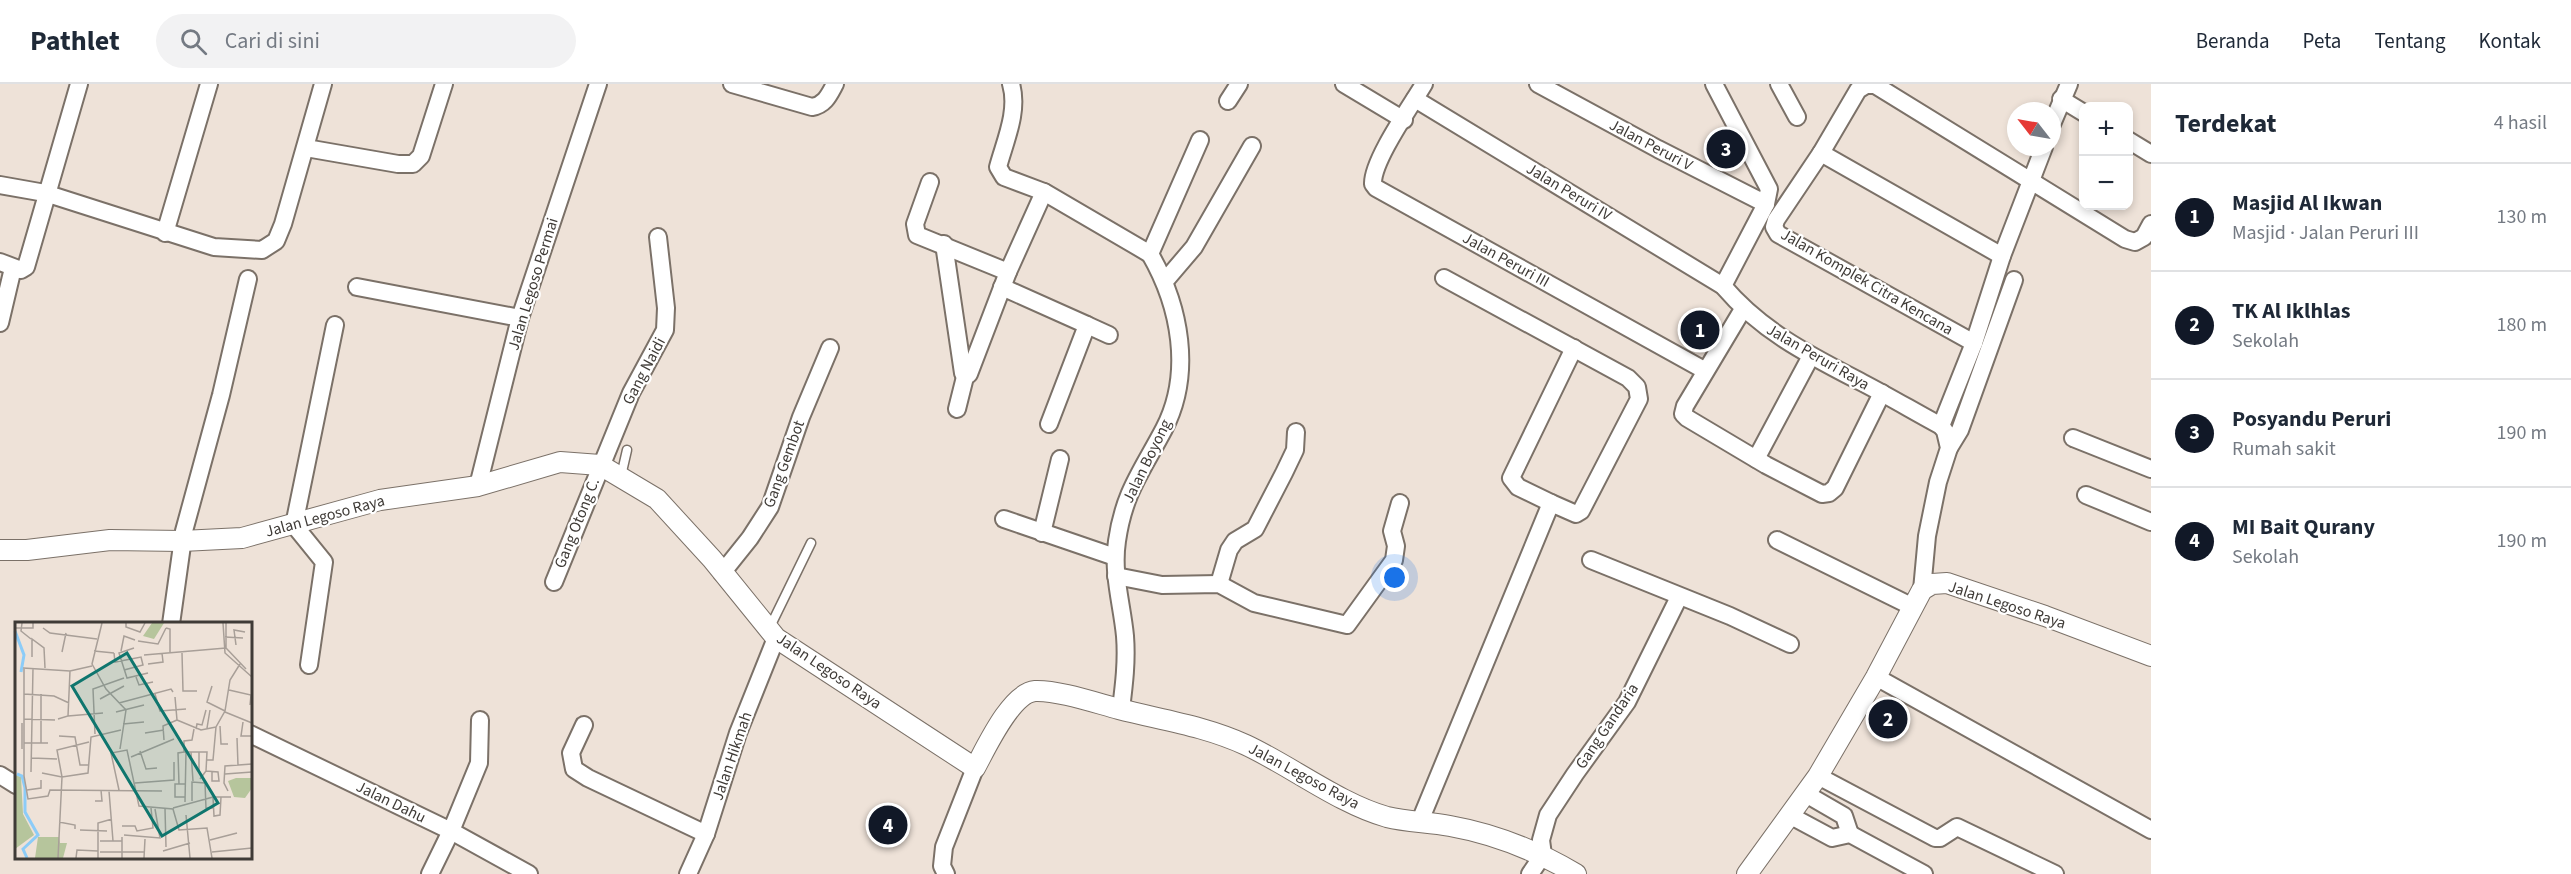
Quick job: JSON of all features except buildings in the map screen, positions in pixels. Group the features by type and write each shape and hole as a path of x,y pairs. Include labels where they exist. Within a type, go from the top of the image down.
{"street":[{"path":"0,323 7,265 21,270 26,267 45,193 79,84"},
{"path":"165,233 209,84"},
{"path":"0,185 45,193 214,247 262,250 276,241 306,148 323,84"},
{"path":"306,148 398,164 413,164 421,156 444,84"},
{"name":"Jalan Legoso Permai","path":"478,486 520,318 598,84"},
{"path":"732,84 812,107 820,106 828,98 835,84"},
{"path":"1011,84 1014,96 1013,109 998,167 1004,177 1044,192 1150,254 1200,140"},
{"path":"1228,101 1239,84"},
{"path":"1344,84 1404,120"},
{"name":"Jalan Peruri V","path":"1538,84 1766,204"},
{"path":"1714,84 1768,182 1769,189 1766,204 1723,286"},
{"path":"1779,84 1797,117"},
{"name":"Jalan Komplek Citra Kencana","path":"1974,344 1778,234 1774,227 1776,220 1821,153 1858,90 1866,85 1875,85 2125,239 2135,242 2144,237 2151,224"},
{"name":"Jalan Peruri III","path":"1420,91 1373,176 1373,184 1376,188 1704,370"},
{"name":"Jalan Peruri IV","path":"1420,91 1723,286"},
{"path":"2065,91 2079,107"},
{"path":"2133,144 2151,154"},
{"path":"1165,281 1194,247 1252,146"},
{"path":"1821,153 2002,256"},
{"name":"Jalan Komplek Citra Kencana","path":"1941,426 1974,344 2002,256 2041,156"},
{"path":"930,182 914,228 918,235 944,244 1087,326 1109,335"},
{"path":"957,409 965,377 969,374 1005,280 1044,192"},
{"name":"Gang Naidi","path":"600,465 637,381 665,330 666,308 658,237"},
{"path":"944,244 965,377"},
{"name":"Jalan Boyong","path":"1121,709 1126,664 1115,557 1124,508 1134,480 1165,427 1181,374 1180,347 1165,281 1150,254"},
{"path":"1444,278 1574,348 1628,378 1637,387 1639,399 1581,511 1576,514 1518,487 1511,478 1574,348"},
{"path":"171,622 182,541 221,395 248,279"},
{"path":"1747,874 1818,776 1876,677 1918,599 1938,482 1949,448 1960,430 2014,280"},
{"name":"Jalan Peruri Raya","path":"1723,286 1743,309 1768,330 1811,356 1941,426"},
{"path":"357,287 520,318"},
{"path":"1743,309 1684,406 1683,414 1687,418 1756,459 1822,494 1835,488 1882,393"},
{"path":"309,664 324,562 294,525 335,326"},
{"path":"1049,424 1087,326"},
{"name":"Gang Gembot","path":"722,573 750,538 770,507 801,417 830,348"},
{"path":"1756,459 1811,356"},
{"path":"1941,426 1945,431 1949,448"},
{"path":"1219,584 1229,550 1235,541 1255,529 1284,473 1295,450 1296,432"},
{"path":"2073,438 2151,469"},
{"path":"1041,533 1060,459"},
{"name":"Jalan Legoso Raya","path":"0,550 27,550 110,540 182,541 242,538 380,500 478,486 560,462 600,465 657,499 772,634 975,768 999,725 1020,698 1036,691 1081,698 1191,725 1244,744 1352,802 1387,817 1485,834 1543,855 1576,874"},
{"name":"Gang Otong C.","path":"554,582 600,465"},
{"path":"2086,495 2151,522"},
{"path":"1116,576 1162,585 1219,584 1254,603 1347,625 1394,560 1396,546 1392,531 1400,503"},
{"path":"1420,821 1551,503"},
{"path":"1004,519 1115,557"},
{"path":"1777,540 1918,599"},
{"path":"1590,560 1740,620 1790,644"},
{"name":"Jalan Legoso Raya","path":"1918,599 1932,584 1947,583 2046,616 2151,656"},
{"name":"Gang Gandaria","path":"1543,855 1541,840 1548,815 1627,702 1679,597"},
{"name":"Jalan Hikmah","path":"688,874 706,834 772,634"},
{"path":"1876,677 2151,830"},
{"path":"430,874 452,831 479,763 480,720"},
{"path":"584,725 571,753 574,769 588,778 706,834"},
{"name":"Jalan Dahu","path":"252,735 452,831 529,874"},
{"path":"946,874 942,866 944,848 975,768"},
{"path":"0,775 15,783"},
{"path":"1818,776 1935,838 1940,838 1957,827 2055,874"},
{"path":"1806,794 1844,816 1850,834"},
{"path":"1791,816 1832,838 1850,834 1924,874"},
{"path":"1530,874 1543,855"}],"lane":[{"path":"621,477 627,450"},
{"path":"772,634 811,543"}],"place":[{"name":"Posyandu Peruri","path":"1726,149"},
{"name":"Masjid Al Ikwan","path":"1700,330"},
{"name":"TK Al Iklhlas","path":"1888,719"},
{"name":"MI Bait Qurany","path":"888,825"}]}
